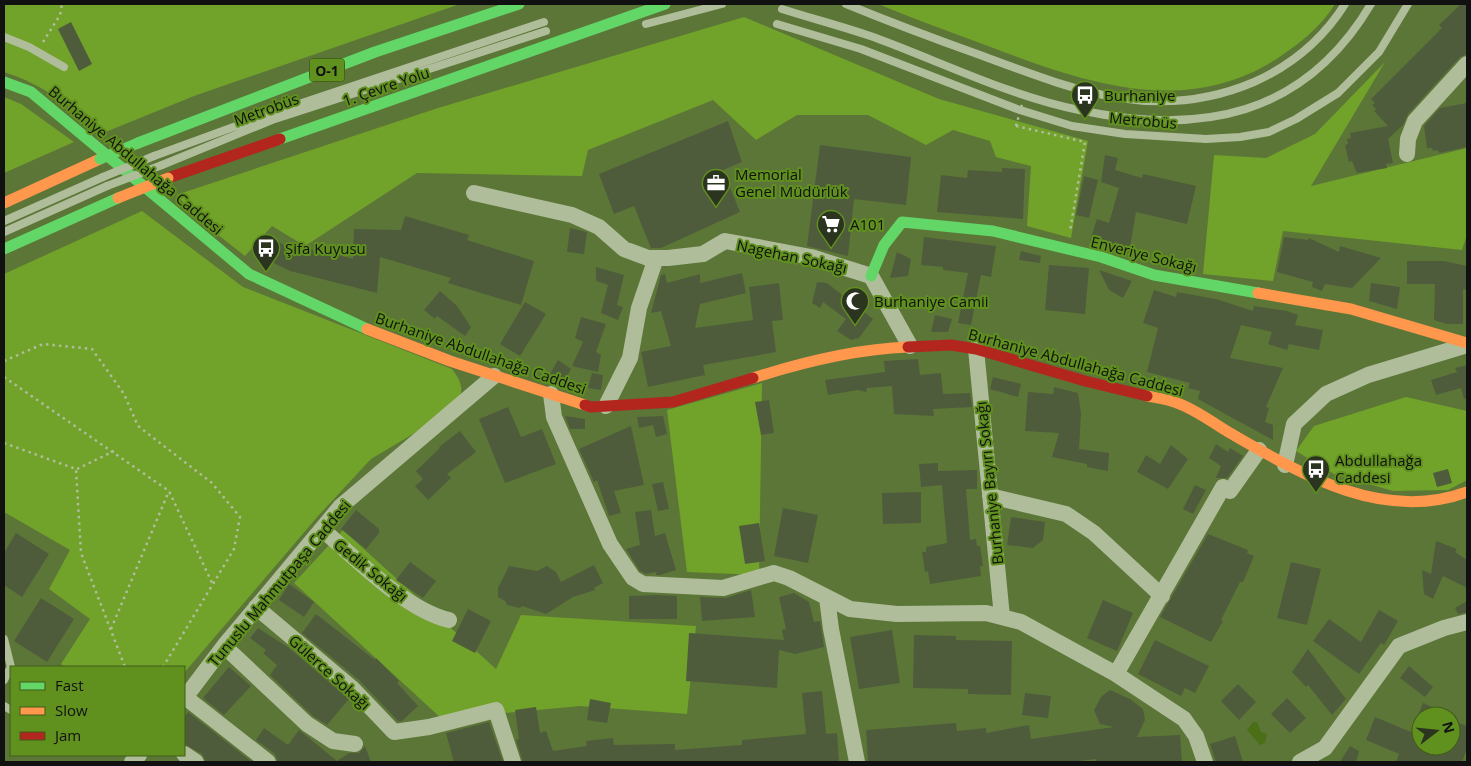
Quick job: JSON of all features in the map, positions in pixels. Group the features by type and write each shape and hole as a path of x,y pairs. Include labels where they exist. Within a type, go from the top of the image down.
{"main road":[{"name":"O-1","path":"4,203 138,143 375,52 519,4"},
{"name":"1. Çevre Yolu","path":"4,249 118,198 168,178 665,4"},
{"name":"Burhaniye Abdullahağa Caddesi","path":"4,82 31,92 249,274 344,320 494,376 591,407 673,402 787,367 878,348 950,345 976,349 1085,381 1178,403 1285,465 1344,491 1383,502 1424,502 1448,498 1467,492"},
{"path":"24,180 100,159"},
{"name":"Enveriye Sokağı","path":"871,276 884,245 902,222 993,231 1100,257 1154,275 1351,309 1467,344"}],"street":[{"path":"1407,154 1408,139 1414,121 1467,64"},
{"name":"Nagehan Sokağı","path":"474,193 572,215 599,227 624,249 648,258 703,254 725,241 810,257 871,276"},
{"path":"606,406 630,358 639,308 656,258"},
{"path":"871,276 910,346"},
{"path":"1285,465 1294,424 1326,394 1368,375 1467,344"},
{"name":"Burhaniye Bayırı Sokağı","path":"976,349 1002,617"},
{"name":"Tunuslu Mahmutpaşa Caddesi","path":"185,697 224,646 341,506 494,376"},
{"path":"551,394 554,417 610,544 633,578 643,584 723,588 774,573 812,589 850,609 897,614 986,613 1020,622 1116,674 1184,718 1196,736 1205,762"},
{"path":"1116,674 1223,487 1230,491 1259,450"},
{"path":"990,496 1066,514 1094,533 1162,596"},
{"name":"Gedik Sokağı","path":"322,529 380,581 433,616 449,620"},
{"path":"827,598 831,629 857,762"},
{"name":"Gülerce Sokağı","path":"256,607 352,688 394,732 430,727 496,710 513,762"},
{"path":"1300,762 1325,748 1399,646 1444,628 1467,622"},
{"path":"224,646 307,724 333,741 355,744"},
{"path":"185,699 268,762"},
{"path":"185,755 196,762"}],"lane":[{"path":"641,26 722,4"},
{"path":"846,4 1053,82 1101,95 1150,102 1204,98 1228,92 1268,75 1311,46 1345,4"},
{"name":"Metrobüs","path":"782,9 873,37 1020,92 1078,110 1125,117 1169,120 1197,119 1246,111 1295,86 1322,65 1354,32 1371,4"},
{"name":"Metrobüs","path":"777,24 860,49 1018,109 1072,126 1125,134 1215,138 1240,137 1269,132 1296,119 1338,93 1379,52 1408,4"},
{"name":"Metrobüs","path":"4,221 154,156 269,114 545,27 272,120 107,186 4,232"},
{"path":"515,57 604,35"},
{"path":"4,37 38,52 64,67"},
{"path":"4,639 11,666"},
{"path":"4,680 10,668"}],"path":[{"path":"38,52 60,15 62,4"},
{"path":"1023,101 1016,126 1085,142 1066,250"},
{"path":"4,361 43,344 92,349 124,394 138,426 212,483 240,517 234,549 164,666"},
{"path":"4,377 114,451 169,491 213,585"},
{"path":"4,442 76,469 114,451"},
{"path":"76,469 81,553 125,666"},
{"path":"111,629 169,491"}],"shaded area":[{"path":"4,4 460,4 194,96 103,133 56,97 31,83 4,72"},
{"path":"878,4 1335,4 1310,34 1278,58 1242,76 1206,87 1170,91 1133,88 1097,82 1060,72"},
{"path":"744,17 939,99 1088,141 1071,238 1027,226 1031,166 996,157 990,141 953,130 926,145 868,115 797,115 756,140 713,100 588,150 582,176 417,173 305,246 272,226 245,256 208,227 176,195 438,108"},
{"path":"1385,62 1311,186 1467,148 1467,235 1462,250 1283,231 1273,281 1203,274 1214,155 1266,158 1315,134"},
{"path":"4,97 21,104 74,142 4,173"},
{"path":"142,211 243,287 452,369 459,381 461,388 460,396 458,401 413,434 371,459 318,516 185,672 185,666 64,666 61,664 90,619 49,589 70,550 4,512 4,274"},
{"path":"762,383 759,575 687,572 667,410"},
{"path":"1406,397 1467,411 1467,480 1448,490 1393,491 1334,474 1296,451 1314,426"},
{"path":"343,530 496,669 521,615 696,626 687,714 580,706 442,719 294,583"},
{"path":"1253,722 1257,722 1261,732 1267,734 1265,743 1260,745 1247,730"}],"building":[{"path":"1461,4 1467,4 1467,54 1460,57 1408,114 1403,125 1388,139 1393,163 1386,164 1387,168 1357,173 1352,161 1349,162 1345,145 1348,144 1347,139 1351,138 1350,133 1388,126 1374,111 1376,109 1372,105 1375,103 1371,99 1442,28 1439,25"},
{"path":"71,22 92,64 79,71 58,29"},
{"path":"1467,103 1467,147 1439,153 1438,150 1433,151 1432,148 1427,148 1424,126 1440,108"},
{"path":"728,121 742,162 723,170 740,212 661,248 651,248 634,206 614,214 599,174"},
{"path":"820,145 911,157 906,205 854,199 848,256 807,246"},
{"path":"1105,155 1118,158 1115,170 1142,178 1143,174 1196,186 1187,224 1136,212 1129,253 1090,241 1097,219 1109,223 1119,188 1101,182"},
{"path":"1002,168 1025,169 1023,219 937,212 941,175 967,178 968,170 1002,172"},
{"path":"1084,176 1098,180 1089,218 1076,215"},
{"path":"405,216 469,235 467,240 534,261 521,305 448,283 451,278 380,257 377,293 290,271 253,253 267,234 300,256 305,246 323,255 324,251 353,259 354,229 401,230"},
{"path":"570,228 587,232 584,254 567,252"},
{"path":"924,237 996,246 991,277 981,275 971,325 958,323 968,273 943,270 943,267 921,265"},
{"path":"1284,237 1308,240 1309,238 1339,252 1340,246 1381,258 1352,288 1325,284 1322,291 1312,287 1313,282 1277,272"},
{"path":"1021,251 1041,256 1040,263 1019,260"},
{"path":"897,252 911,259 908,276 890,278"},
{"path":"1407,261 1444,261 1467,266 1467,290 1463,289 1463,324 1447,324 1434,320 1435,284 1407,284"},
{"path":"1049,265 1089,268 1085,314 1045,310"},
{"path":"596,267 624,275 617,305 623,307 618,320 601,313 608,285 596,281"},
{"path":"1099,270 1132,281 1123,298 1109,290"},
{"path":"742,273 746,293 700,304 695,328 753,320 749,287 779,283 783,320 772,321 776,352 703,365 705,375 648,387 641,352 671,346 661,311 651,313 661,275 665,274 667,283 700,274 700,283"},
{"path":"817,282 827,283 873,319 859,338 851,340 837,331 846,319 823,302 820,308 812,303"},
{"path":"1371,283 1400,287 1397,309 1369,301"},
{"path":"1154,290 1176,297 1177,292 1216,299 1253,311 1254,306 1287,311 1298,315 1295,325 1323,330 1319,350 1289,344 1287,350 1268,344 1272,332 1241,325 1230,358 1283,368 1266,407 1269,408 1265,422 1273,425 1273,440 1198,399 1200,391 1188,388 1190,383 1147,372 1158,328 1143,323"},
{"path":"440,291 457,306 471,327 465,336 437,316 435,319 424,310"},
{"path":"525,302 546,314 520,356 500,344"},
{"path":"935,315 952,319 948,332 931,332"},
{"path":"581,317 606,324 596,352 601,355 598,372 572,366 583,342 575,338"},
{"path":"918,359 920,375 941,373 943,394 970,393 972,407 933,409 934,416 894,414 892,386 867,388 866,392 858,390 828,395 825,380 885,372 884,361"},
{"path":"558,360 571,369 562,384 547,379"},
{"path":"1467,365 1467,398 1464,399 1461,388 1436,395 1431,380 1457,372 1455,368"},
{"path":"592,373 603,375 601,390 588,388"},
{"path":"993,377 1021,384 1018,397 990,389"},
{"path":"1054,387 1078,393 1081,413 1079,449 1109,453 1108,471 1087,467 1087,464 1052,457 1059,433 1025,431 1028,392 1053,394"},
{"path":"769,400 774,433 761,435 755,402"},
{"path":"508,407 521,437 542,429 556,464 505,483 479,419"},
{"path":"565,416 585,419 585,429 570,429"},
{"path":"663,416 667,434 656,437 653,425 639,428 637,417"},
{"path":"631,426 644,485 614,491 621,513 609,516 597,480 594,482 579,449"},
{"path":"460,431 476,452 447,474 451,478 428,500 415,486 423,479 416,471 439,447"},
{"path":"1216,444 1228,452 1230,448 1243,456 1227,478 1216,478 1221,466 1209,458"},
{"path":"1171,445 1188,459 1168,489 1137,472 1146,455 1160,464"},
{"path":"938,463 938,471 977,470 977,489 966,489 970,540 976,539 977,546 980,546 983,566 980,566 981,576 930,584 928,571 925,572 922,552 926,552 926,547 947,543 942,485 921,487 919,464"},
{"path":"1448,469 1452,483 1437,487 1433,473"},
{"path":"663,482 669,509 658,511 652,484"},
{"path":"1195,485 1206,490 1193,514 1183,509"},
{"path":"921,492 921,523 883,524 882,493"},
{"path":"783,508 818,515 808,563 774,556"},
{"path":"356,510 379,529 379,533 366,549 341,529"},
{"path":"651,510 655,536 665,533 676,570 660,575 656,575 656,572 646,574 640,571 626,549 640,545 635,512"},
{"path":"1011,517 1045,522 1043,540 1033,548 1007,545"},
{"path":"759,523 765,561 745,564 739,526"},
{"path":"16,533 49,554 22,597 4,585 4,553"},
{"path":"1208,534 1248,550 1247,553 1254,556 1243,582 1240,582 1221,620 1223,621 1211,642 1160,617"},
{"path":"1436,541 1457,549 1455,552 1467,560 1467,588 1443,576 1433,599 1424,594 1422,570 1431,574"},
{"path":"410,562 436,581 423,598 396,580"},
{"path":"1291,562 1321,569 1307,625 1277,618"},
{"path":"594,565 603,583 594,588 595,590 573,597 546,614 522,606 520,608 507,605 505,601 498,597 498,588 509,566 537,571 547,566 556,572 561,582"},
{"path":"289,584 314,602 304,617 279,600"},
{"path":"751,590 755,617 702,621 700,597 726,598"},
{"path":"794,593 809,602 814,622 820,621 824,647 795,654 779,650 777,688 686,681 689,633 784,640 782,630 786,629 779,597"},
{"path":"629,596 677,596 677,619 629,619"},
{"path":"41,598 74,619 47,662 14,641"},
{"path":"1103,600 1133,613 1117,651 1087,638"},
{"path":"1467,601 1467,612 1458,614 1455,608"},
{"path":"468,609 491,621 475,653 452,641"},
{"path":"1379,610 1398,621 1384,645 1381,643 1359,674 1313,641 1329,619 1361,642"},
{"path":"316,614 375,660 376,658 399,681 397,683 418,706 402,721 398,721 359,680 302,633"},
{"path":"258,628 289,648 349,699 327,725 313,716 270,675 277,665 263,653 266,650 250,638"},
{"path":"892,630 900,683 859,689 850,637"},
{"path":"914,635 956,636 956,640 1012,641 1011,695 968,694 968,689 913,688"},
{"path":"1155,640 1209,666 1195,693 1185,688 1181,696 1138,674"},
{"path":"1308,649 1346,699 1332,715 1308,685 1306,687 1292,672"},
{"path":"1409,666 1433,687 1425,697 1400,678"},
{"path":"229,667 251,686 224,715 203,698"},
{"path":"1238,684 1256,702 1239,720 1221,701"},
{"path":"1110,690 1130,699 1143,709 1145,720 1137,737 1180,735 1182,761 1096,761 1096,759 1071,762 868,762 866,730 956,723 957,731 986,728 986,733 1029,725 1031,739 1114,727 1100,724 1094,710 1101,697"},
{"path":"822,691 826,734 837,733 839,762 523,762 516,740 519,739 515,710 536,707 540,733 546,731 553,751 587,746 586,741 613,738 614,745 675,744 675,750 742,745 742,740 806,734 802,693"},
{"path":"1025,693 1051,696 1048,718 1022,715"},
{"path":"1287,698 1306,718 1290,733 1271,714"},
{"path":"590,699 611,703 607,723 587,720"},
{"path":"188,712 252,762 206,762 202,754 185,745 185,716"},
{"path":"1375,717 1411,732 1411,756 1461,756 1461,724 1467,726 1467,748 1462,762 1396,762 1399,754 1366,740"},
{"path":"489,722 503,762 454,762 446,733"},
{"path":"264,728 288,745 299,730 337,761 349,753 359,753 365,746 371,762 278,762 275,754 256,740"},
{"path":"1235,736 1243,762 1216,762 1210,744"},
{"path":"1350,746 1359,751 1356,762 1340,762"}],"traffic: fast":[{"path":"138,143 375,52 519,4"},
{"path":"280,139 665,4"},
{"path":"4,82 31,92 249,274 367,329"},
{"path":"100,159 138,143"},
{"path":"4,249 118,198"},
{"path":"871,276 884,245 902,222 993,231 1101,257 1154,275 1258,293"}],"traffic: slow":[{"path":"4,203 100,159"},
{"path":"118,198 168,178"},
{"path":"1258,293 1351,309 1467,343"},
{"path":"367,329 450,361 585,405"},
{"path":"753,378 830,357 869,350 908,347"},
{"path":"1147,396 1170,400 1197,412 1285,464 1343,489 1373,498 1404,502 1435,500 1467,492"}],"traffic: jam":[{"path":"168,178 280,139"},
{"path":"908,347 951,345 976,349 1085,381 1147,396"},
{"path":"585,405 591,407 673,402 753,378"}],"place":[{"name":"Burhaniye","path":"1085,119"},
{"name":"Memorial Genel Müdürlük","path":"716,207"},
{"name":"A101","path":"831,248"},
{"name":"Şifa Kuyusu","path":"266,272"},
{"name":"Burhaniye Camii","path":"855,325"},
{"name":"Abdullahağa Caddesi","path":"1316,493"}]}
